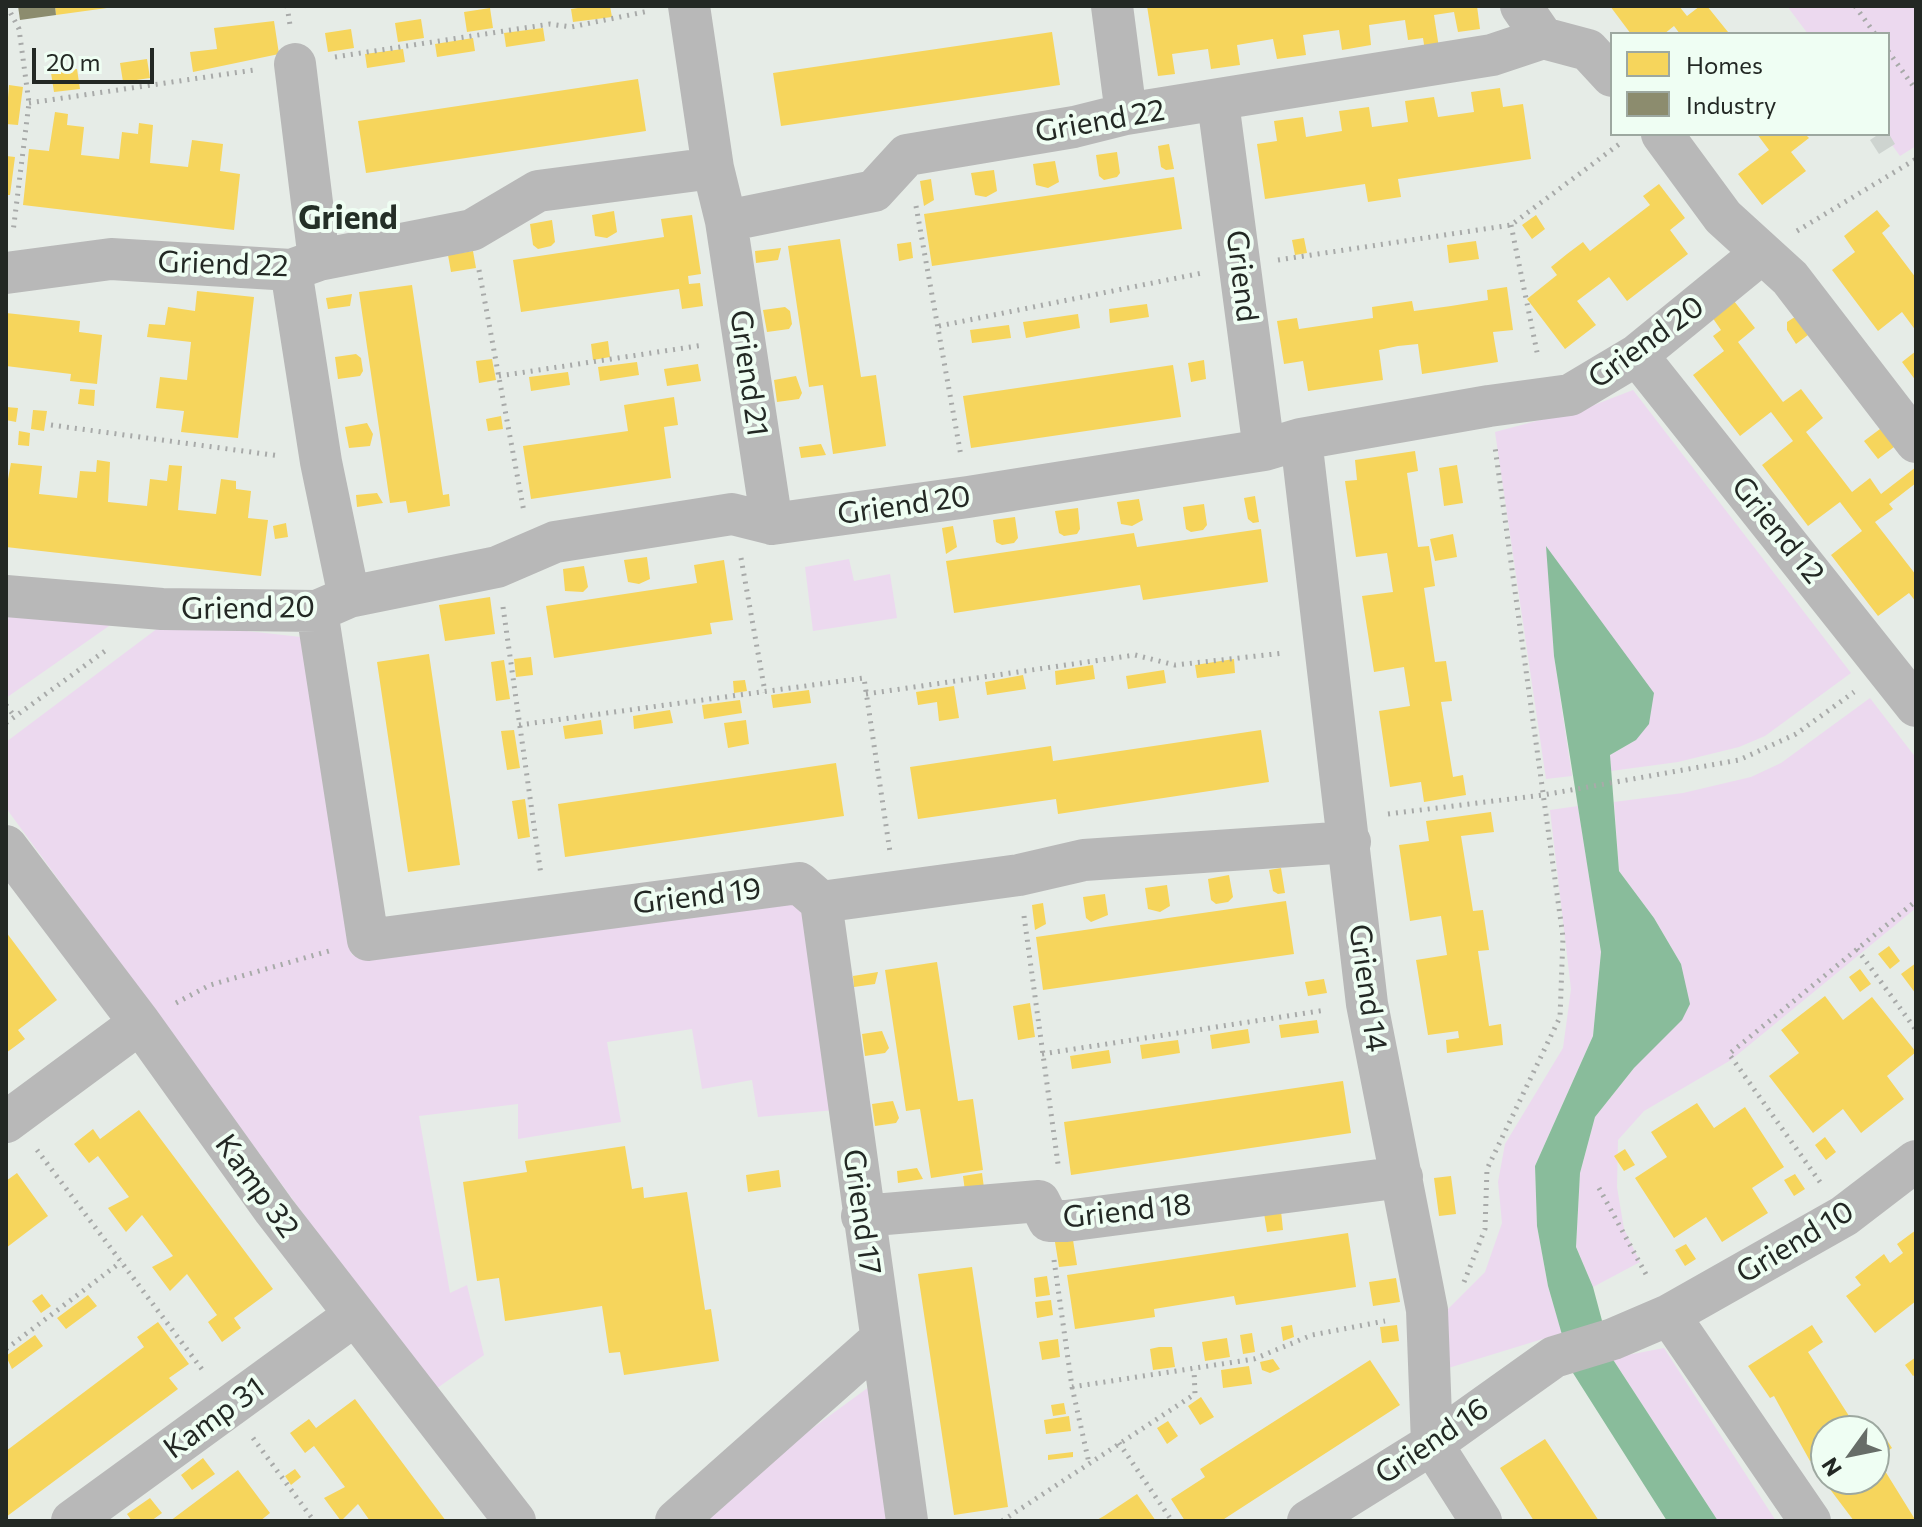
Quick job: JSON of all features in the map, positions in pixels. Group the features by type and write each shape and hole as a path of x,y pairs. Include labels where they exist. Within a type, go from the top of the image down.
{"street":[{"path":"1112,6 1126,114"},
{"path":"671,8 726,221 874,191 907,155"},
{"path":"1532,22 1588,50 1610,74"},
{"name":"Griend 22","path":"907,155 1074,127 1126,114 1218,102 1492,55 1532,22"},
{"path":"295,64 305,265 321,462 368,940"},
{"name":"Griend","path":"1218,102 1242,265 1282,444"},
{"path":"1663,136 1723,217 1790,278 1916,442"},
{"name":"Griend 22","path":"7,273 111,259 305,265 472,230 538,191 713,168"},
{"name":"Griend 21","path":"726,221 745,338 752,519"},
{"name":"Griend 20","path":"6,596 162,609 333,604 514,559 555,542 968,497 1570,395 1637,355 1762,253"},
{"name":"Griend 12","path":"1637,355 1916,706"},
{"name":"Griend 14","path":"1282,444 1326,649 1367,1004 1427,1310 1432,1444"},
{"path":"821,902 1019,875 1084,860 1348,831"},
{"name":"Kamp 32","path":"6,846 140,1023 274,1210 515,1521"},
{"name":"Griend 19","path":"368,940 799,883 821,902"},
{"name":"Griend 17","path":"821,902 862,1216 907,1521"},
{"path":"10,1120 140,1023"},
{"name":"Griend 10","path":"1554,1357 1613,1339 1669,1315 1844,1216 1916,1161"},
{"name":"Griend 18","path":"862,1216 1039,1201 1049,1221 1066,1221 1402,1177"},
{"name":"Kamp 31","path":"72,1521 355,1315"},
{"path":"1669,1315 1810,1521"},
{"path":"676,1521 880,1340"},
{"name":"Griend 16","path":"1308,1521 1432,1444 1554,1357"},
{"path":"1432,1444 1481,1521"}],"path":[{"path":"7,6 19,29 29,103 7,273"},
{"path":"1855,6 1874,32"},
{"path":"29,103 550,24 571,27 671,8"},
{"path":"1890,54 1916,90"},
{"path":"939,326 1242,265 1511,225 1630,136"},
{"path":"907,155 968,497"},
{"path":"1762,253 1916,159"},
{"path":"1511,225 1547,398"},
{"path":"472,230 499,376 514,559 519,725 547,914"},
{"path":"499,376 745,338"},
{"path":"51,425 321,462"},
{"path":"752,519 765,692"},
{"path":"6,723 162,609"},
{"path":"866,694 1135,655 1175,665 1326,649"},
{"path":"1348,831 1739,760 1796,734 1887,667"},
{"path":"519,725 864,678 896,892"},
{"path":"6,705 15,717"},
{"path":"1019,875 1066,1221"},
{"path":"1844,1216 1729,1054 1916,901"},
{"path":"140,1023 210,985 368,940"},
{"path":"1857,949 1916,1030"},
{"path":"1042,1054 1367,1004"},
{"path":"10,1120 121,1262 314,1521"},
{"path":"1599,1188 1669,1315"},
{"path":"6,1349 121,1262"},
{"path":"1002,1521 1195,1394 1194,1369"},
{"path":"1072,1387 1089,1463"},
{"path":"1119,1443 1172,1521"}],"shaded area":[{"path":"1787,6 1916,6 1916,146 1900,156 1885,136 1890,136 1890,32 1806,32"},
{"path":"1633,390 1851,673 1765,736 1739,747 1678,762 1611,771 1610,755 1636,740 1547,547 1554,656 1572,776 1546,779 1495,432 1589,407"},
{"path":"1546,546 1654,693 1649,724 1636,740 1610,755 1619,871 1654,918 1681,964 1690,1004 1682,1020 1634,1068 1595,1117 1580,1173 1576,1247 1593,1287 1612,1358 1718,1521 1667,1521 1573,1373 1548,1286 1537,1226 1535,1166 1593,1036 1601,952 1554,656"},
{"path":"849,559 854,581 890,574 897,618 813,631 805,567"},
{"path":"6,610 119,619 6,698"},
{"path":"166,622 301,637 352,955 599,922 796,903 808,908 835,1110 758,1117 752,1080 702,1089 692,1029 607,1042 621,1122 518,1139 518,1104 419,1116 450,1293 467,1285 484,1355 433,1391 6,808 6,742"},
{"path":"1870,698 1916,758 1916,908 1731,1060 1644,1111 1618,1140 1617,1187 1624,1229 1640,1262 1593,1287 1576,1247 1580,1173 1595,1117 1634,1068 1681,964 1654,918 1619,871 1614,802 1683,793 1751,777 1781,763"},
{"path":"1578,806 1601,952 1593,1036 1535,1166 1537,1226 1548,1286 1562,1333 1445,1369 1437,1320 1485,1272 1502,1223 1498,1182 1505,1144 1563,1048 1571,989 1550,810"},
{"path":"1664,1348 1776,1521 1718,1521 1612,1358"},
{"path":"873,1384 887,1521 698,1521 806,1433"}],"building: Homes":[{"path":"55,6 107,6 107,8 56,15"},
{"path":"610,6 612,17 573,22 571,9"},
{"path":"1147,6 1477,6 1480,29 1458,32 1454,12 1434,15 1439,48 1425,51 1423,38 1408,40 1405,20 1369,25 1371,45 1342,50 1339,30 1303,35 1306,55 1277,59 1273,39 1237,45 1240,65 1211,69 1208,49 1172,54 1175,74 1158,76"},
{"path":"1610,6 1679,6 1687,16 1700,6 1707,6 1728,32 1678,32 1674,26 1666,32 1630,32"},
{"path":"490,8 493,28 467,32 464,12"},
{"path":"421,19 424,38 398,42 395,23"},
{"path":"274,21 279,54 193,72 190,52 217,49 214,28"},
{"path":"543,28 545,41 506,47 504,33"},
{"path":"351,29 354,48 328,52 325,33"},
{"path":"1052,32 1060,85 781,126 773,73"},
{"path":"473,38 475,51 437,57 435,44"},
{"path":"403,49 405,62 367,68 365,54"},
{"path":"147,59 150,78 123,82 120,63"},
{"path":"77,69 80,89 54,92 51,73"},
{"path":"638,79 646,131 366,173 358,121"},
{"path":"9,85 23,87 18,125 6,124"},
{"path":"1500,88 1503,107 1523,104 1531,159 1398,179 1401,197 1368,202 1365,184 1265,199 1257,144 1277,141 1274,121 1303,117 1306,137 1342,131 1339,111 1369,107 1372,127 1408,122 1405,101 1434,97 1438,117 1474,112 1471,92"},
{"path":"55,112 68,114 67,125 84,127 81,155 119,159 122,132 138,134 139,123 153,125 150,163 188,167 192,140 223,144 220,171 240,174 234,230 23,205 29,149 49,151"},
{"path":"1758,136 1809,138 1791,152 1806,171 1762,205 1738,174 1769,150"},
{"path":"1169,144 1174,169 1166,170 1161,167 1158,146"},
{"path":"1117,152 1120,173 1117,177 1104,180 1099,176 1096,155"},
{"path":"6,156 15,157 10,195 6,195"},
{"path":"1055,161 1059,182 1048,188 1036,185 1033,164"},
{"path":"994,170 997,191 986,197 975,195 971,173"},
{"path":"1174,177 1182,229 932,266 924,214"},
{"path":"931,179 934,200 924,206 920,181"},
{"path":"1659,184 1685,218 1670,230 1688,254 1627,301 1609,277 1577,301 1596,325 1565,349 1527,299 1557,275 1551,267 1567,254 1583,242 1590,251 1650,205 1643,196"},
{"path":"1877,210 1890,226 1882,233 1916,278 1916,331 1902,312 1878,331 1832,270 1855,252 1844,236"},
{"path":"614,211 617,232 607,238 595,236 592,215"},
{"path":"692,215 701,274 688,276 689,284 700,283 703,306 682,309 679,289 521,312 513,260 664,237 661,219"},
{"path":"1536,215 1545,229 1532,239 1522,225"},
{"path":"552,220 555,242 538,249 533,245 530,224"},
{"path":"1304,238 1307,253 1295,255 1292,240"},
{"path":"840,239 861,377 876,375 886,446 833,454 823,385 809,387 788,246"},
{"path":"1476,241 1479,259 1449,263 1447,245"},
{"path":"911,242 913,258 899,261 897,244"},
{"path":"781,248 778,260 756,263 755,251"},
{"path":"473,251 476,268 451,272 448,255"},
{"path":"412,285 443,495 449,494 450,506 408,513 406,501 390,503 359,292"},
{"path":"1507,287 1513,330 1493,332 1498,362 1422,374 1418,344 1398,346 1379,350 1383,380 1308,391 1303,361 1284,364 1277,321 1297,318 1299,329 1373,318 1372,307 1412,301 1414,311 1488,300 1487,290"},
{"path":"197,291 254,297 238,438 181,432 184,411 156,408 160,377 187,380 191,342 147,337 149,324 165,325 168,307 195,311"},
{"path":"352,294 350,306 328,309 326,298"},
{"path":"1734,301 1755,328 1738,342 1783,402 1801,389 1823,418 1806,432 1852,492 1870,478 1881,494 1916,467 1916,483 1889,504 1893,509 1875,522 1916,575 1916,602 1909,593 1878,616 1831,555 1862,531 1840,502 1808,526 1762,465 1793,441 1771,412 1740,436 1693,375 1724,351 1713,336 1721,330 1712,317"},
{"path":"1147,304 1149,317 1110,323 1109,309"},
{"path":"785,307 790,311 792,324 789,329 767,332 763,310"},
{"path":"6,313 80,321 79,332 102,335 97,384 70,381 71,374 6,366"},
{"path":"1078,314 1080,328 1026,338 1023,322"},
{"path":"1798,315 1812,332 1796,344 1787,330 1787,322"},
{"path":"1009,325 1011,338 972,343 970,330"},
{"path":"608,341 610,357 593,360 591,344"},
{"path":"1916,351 1916,381 1902,362"},
{"path":"356,354 361,358 363,371 360,376 338,379 335,357"},
{"path":"492,359 496,380 479,383 476,361"},
{"path":"1204,360 1206,379 1191,382 1188,363"},
{"path":"637,362 639,375 600,381 598,367"},
{"path":"698,364 701,381 667,386 664,369"},
{"path":"1173,365 1181,417 971,448 963,396"},
{"path":"568,372 570,385 531,391 529,377"},
{"path":"796,376 802,393 799,399 777,402 774,380"},
{"path":"80,389 95,390 94,406 78,404"},
{"path":"674,397 678,425 664,427 671,478 531,499 523,446 628,431 624,405"},
{"path":"6,407 18,408 16,422 6,420"},
{"path":"33,410 47,411 44,431 31,429"},
{"path":"501,416 503,429 488,431 486,419"},
{"path":"367,423 373,434 370,446 349,448 345,427"},
{"path":"1884,426 1898,444 1878,459 1864,441"},
{"path":"19,431 30,433 29,446 18,445"},
{"path":"821,444 826,455 801,458 799,447"},
{"path":"1415,451 1418,471 1407,473 1418,547 1429,546 1435,586 1424,588 1435,662 1446,661 1452,701 1441,702 1453,777 1463,775 1466,795 1424,802 1421,782 1390,787 1379,711 1410,706 1404,667 1374,672 1362,596 1393,592 1387,553 1356,557 1345,481 1357,480 1355,460"},
{"path":"97,460 110,462 108,502 147,506 150,479 167,481 169,465 182,466 178,510 216,514 221,479 236,481 236,489 251,491 248,518 268,520 261,576 6,547 6,490 11,463 42,466 39,494 77,498 80,471 96,472"},
{"path":"1457,465 1463,503 1444,506 1439,468"},
{"path":"377,493 383,503 357,507 356,495"},
{"path":"1255,496 1259,522 1253,523 1248,519 1244,498"},
{"path":"1139,499 1143,520 1132,526 1121,524 1117,502"},
{"path":"1204,504 1207,525 1203,530 1191,532 1186,529 1183,507"},
{"path":"1078,508 1080,529 1077,534 1064,536 1059,533 1055,511"},
{"path":"1015,517 1018,538 1014,543 1002,545 996,542 993,520"},
{"path":"286,523 288,537 275,539 273,526"},
{"path":"953,526 957,547 946,554 942,528"},
{"path":"1261,529 1268,582 1143,600 1140,585 954,613 946,561 1134,533 1137,547"},
{"path":"1453,534 1457,557 1435,561 1430,539"},
{"path":"647,557 650,579 639,584 628,582 624,560"},
{"path":"724,560 733,620 710,623 712,634 554,658 546,606 697,583 694,565"},
{"path":"584,566 588,587 583,592 565,591 563,569"},
{"path":"490,597 495,634 445,641 439,605"},
{"path":"429,654 460,865 408,872 377,662"},
{"path":"531,657 533,675 516,677 514,659"},
{"path":"1234,659 1235,673 1197,678 1195,665"},
{"path":"504,660 510,699 496,701 491,662"},
{"path":"1093,665 1095,679 1056,685 1055,671"},
{"path":"1164,670 1166,683 1128,689 1126,676"},
{"path":"1023,675 1026,689 987,695 985,682"},
{"path":"745,680 747,691 734,693 733,681"},
{"path":"954,686 959,718 939,721 937,702 918,705 916,692"},
{"path":"809,690 811,703 773,708 771,695"},
{"path":"740,700 742,713 704,719 702,705"},
{"path":"670,710 673,723 634,729 633,716"},
{"path":"601,720 603,734 565,739 563,726"},
{"path":"746,720 749,744 728,748 724,723"},
{"path":"514,730 520,768 507,770 501,731"},
{"path":"1261,730 1269,782 1058,814 1056,799 918,819 910,767 1051,746 1053,761"},
{"path":"836,763 844,816 565,857 558,804"},
{"path":"525,799 530,837 518,839 512,801"},
{"path":"1491,812 1494,832 1461,836 1473,911 1483,910 1489,950 1478,951 1489,1026 1501,1024 1503,1045 1447,1053 1446,1040 1459,1038 1458,1031 1428,1035 1416,960 1447,955 1441,916 1410,921 1399,845 1429,841 1426,821"},
{"path":"1281,868 1285,893 1278,894 1273,891 1269,870"},
{"path":"1229,875 1233,897 1228,902 1216,904 1211,900 1208,879"},
{"path":"1167,885 1170,906 1160,912 1148,909 1145,888"},
{"path":"1105,894 1108,915 1091,922 1086,918 1083,897"},
{"path":"1286,901 1294,954 1043,990 1036,937"},
{"path":"1043,903 1046,924 1035,930 1032,905"},
{"path":"6,932 57,1000 18,1030 25,1039 6,1053"},
{"path":"1889,946 1900,961 1890,969 1878,954"},
{"path":"937,962 958,1101 973,1099 983,1170 931,1178 920,1109 906,1111 885,970"},
{"path":"1916,963 1916,994 1901,974"},
{"path":"1860,969 1871,984 1860,992 1849,977"},
{"path":"878,972 875,984 854,987 853,976"},
{"path":"1324,979 1327,993 1308,996 1305,982"},
{"path":"1825,996 1843,1020 1872,997 1916,1052 1887,1076 1904,1099 1861,1133 1843,1109 1813,1133 1769,1076 1799,1053 1781,1030"},
{"path":"1030,1003 1035,1037 1018,1040 1013,1006"},
{"path":"1317,1020 1319,1033 1281,1038 1279,1025"},
{"path":"1248,1029 1250,1043 1212,1049 1210,1035"},
{"path":"882,1031 889,1048 885,1053 865,1056 862,1034"},
{"path":"1178,1040 1180,1053 1142,1059 1140,1045"},
{"path":"1109,1050 1111,1063 1072,1069 1070,1056"},
{"path":"1343,1081 1351,1133 1071,1175 1064,1122"},
{"path":"893,1101 899,1118 896,1123 875,1126 872,1104"},
{"path":"1697,1103 1714,1128 1745,1107 1784,1167 1752,1188 1768,1213 1722,1242 1706,1217 1674,1238 1635,1178 1667,1157 1651,1132"},
{"path":"139,1110 273,1289 234,1318 241,1328 222,1342 208,1322 217,1315 187,1274 170,1291 152,1267 173,1256 142,1215 126,1232 108,1208 129,1197 98,1156 89,1163 74,1144 93,1129 100,1139"},
{"path":"1825,1137 1836,1152 1826,1160 1815,1145"},
{"path":"625,1146 632,1189 643,1187 644,1198 687,1192 705,1310 711,1309 719,1361 624,1375 620,1352 609,1353 602,1306 505,1321 499,1278 477,1281 463,1182 527,1172 525,1161"},
{"path":"1625,1149 1635,1165 1624,1171 1614,1156"},
{"path":"917,1168 923,1179 898,1183 897,1171"},
{"path":"779,1170 781,1187 748,1192 746,1175"},
{"path":"17,1173 48,1216 6,1248 6,1181"},
{"path":"982,1173 984,1188 965,1191 963,1176"},
{"path":"1795,1174 1805,1189 1794,1196 1784,1180"},
{"path":"1451,1176 1456,1214 1439,1216 1434,1178"},
{"path":"1281,1211 1283,1230 1267,1232 1264,1213"},
{"path":"1916,1230 1916,1301 1875,1333 1846,1296 1861,1285 1855,1277 1884,1254 1890,1263 1903,1253 1897,1244"},
{"path":"1348,1233 1356,1287 1236,1305 1234,1296 1154,1309 1155,1317 1075,1329 1067,1275"},
{"path":"1073,1240 1077,1265 1059,1267 1055,1242"},
{"path":"1686,1244 1696,1259 1685,1266 1675,1250"},
{"path":"972,1267 1008,1507 954,1515 918,1274"},
{"path":"1047,1276 1050,1295 1036,1297 1034,1278"},
{"path":"1396,1278 1400,1302 1373,1306 1369,1282"},
{"path":"42,1294 51,1306 41,1313 32,1301"},
{"path":"88,1295 97,1306 66,1329 57,1318"},
{"path":"1051,1300 1053,1315 1037,1318 1035,1302"},
{"path":"158,1322 189,1364 169,1378 178,1389 6,1517 6,1451 144,1347 137,1337"},
{"path":"1292,1325 1294,1337 1283,1341 1281,1327"},
{"path":"1397,1325 1399,1341 1382,1343 1380,1327"},
{"path":"1812,1325 1823,1342 1808,1352 1848,1415 1810,1415 1810,1461 1774,1396 1770,1398 1748,1366"},
{"path":"1252,1333 1255,1352 1243,1354 1240,1335"},
{"path":"35,1335 43,1346 12,1369 6,1356"},
{"path":"1227,1338 1230,1357 1205,1361 1202,1342"},
{"path":"1058,1339 1060,1357 1042,1360 1039,1342"},
{"path":"1172,1347 1175,1367 1153,1370 1150,1349"},
{"path":"1916,1357 1916,1374 1913,1376 1905,1365"},
{"path":"1273,1359 1280,1369 1270,1373 1262,1370 1260,1362"},
{"path":"1370,1360 1400,1405 1221,1521 1185,1521 1171,1499 1205,1477 1200,1469"},
{"path":"1249,1366 1252,1384 1223,1388 1221,1370"},
{"path":"1201,1397 1214,1417 1200,1425 1188,1406"},
{"path":"355,1399 446,1521 370,1521 358,1504 341,1521 324,1498 345,1487 314,1446 305,1453 290,1433 309,1419 316,1428"},
{"path":"1064,1403 1066,1414 1053,1416 1051,1405"},
{"path":"1069,1416 1071,1431 1046,1434 1044,1420"},
{"path":"1168,1421 1178,1436 1167,1444 1157,1428"},
{"path":"1545,1439 1599,1521 1534,1521 1500,1468"},
{"path":"1073,1452 1073,1457 1048,1460 1048,1455"},
{"path":"203,1458 215,1474 192,1490 181,1475"},
{"path":"295,1469 301,1477 291,1485 285,1476"},
{"path":"238,1470 270,1513 260,1521 170,1521"},
{"path":"1890,1479 1916,1521 1854,1521 1834,1495 1890,1495"},
{"path":"1137,1494 1156,1521 1095,1521 1104,1516"},
{"path":"150,1498 162,1513 151,1521 132,1521 127,1514"}],"building: Industry":[{"path":"18,6 55,6 56,15 20,20"}],"building: Other":[{"path":"1876,136 1890,136 1895,144 1879,154 1870,140"}],"district":[{"name":"Griend","path":"348,218"}]}
